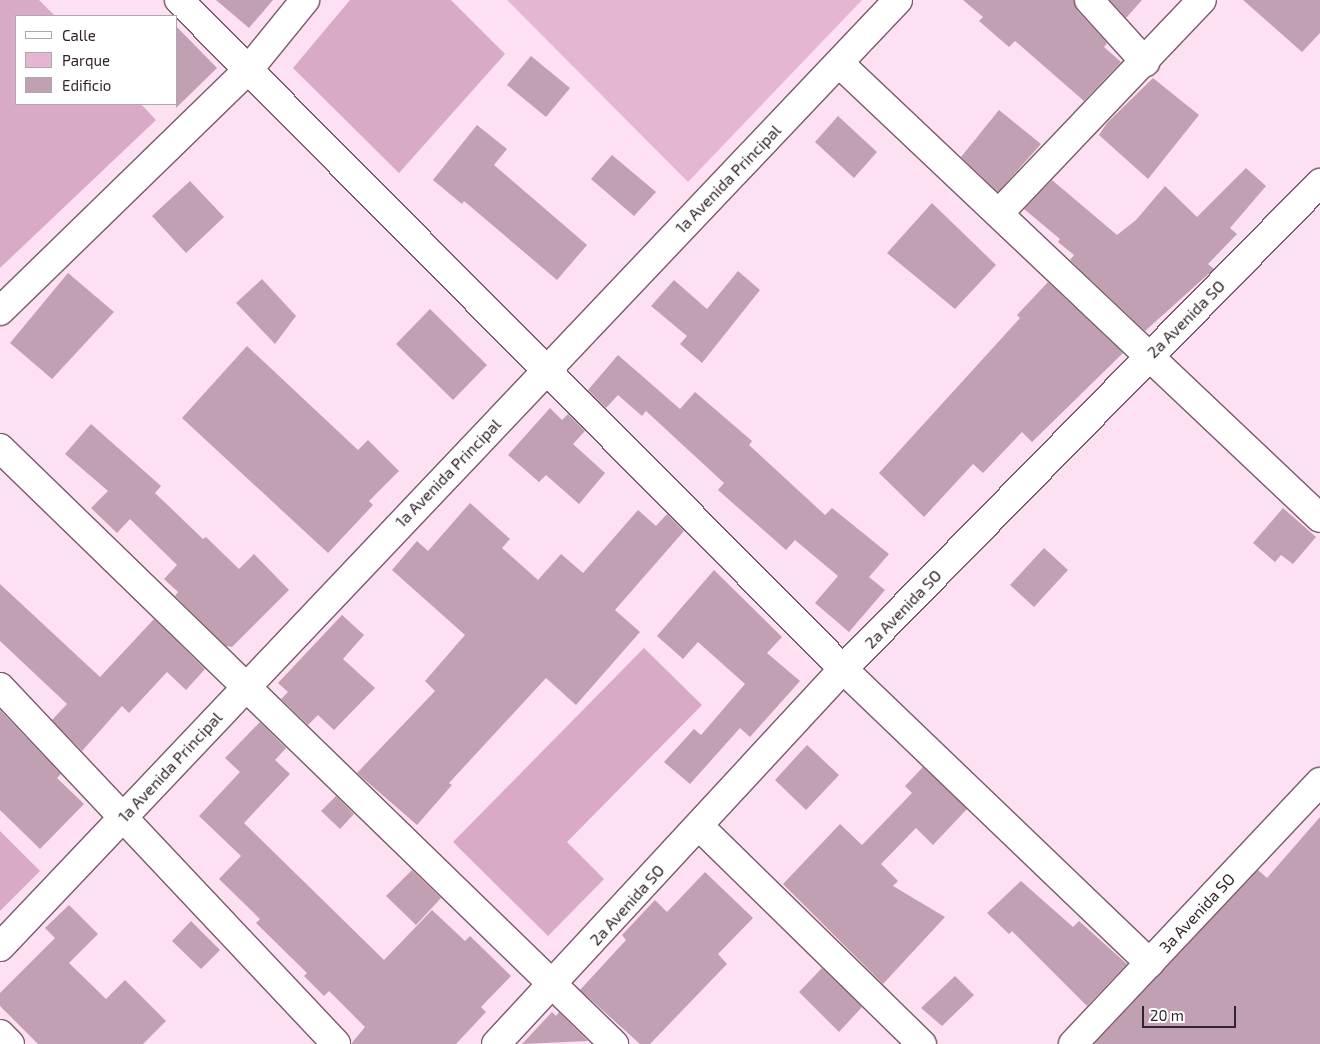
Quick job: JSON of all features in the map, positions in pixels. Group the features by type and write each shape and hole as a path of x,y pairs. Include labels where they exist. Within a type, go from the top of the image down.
{"street":[{"path":"179,0 843,669 1150,963"},
{"path":"0,311 248,69 305,0"},
{"name":"1a Avenida Principal","path":"0,947 246,685 898,0"},
{"path":"1089,0 1145,62"},
{"path":"1000,212 1145,62 1202,0"},
{"path":"838,63 1000,212 1320,518"},
{"name":"2a Avenida SO","path":"496,1044 554,985 843,669 1320,183"},
{"path":"0,448 614,1044"},
{"path":"0,687 124,816 336,1044"},
{"name":"3a Avenida SO","path":"1073,1044 1320,782"},
{"path":"700,826 922,1044"},
{"path":"0,1034 10,1044"}],"green space":[{"path":"507,0 862,0 688,182"}],"shaded area":[{"path":"0,0 39,0 54,15 15,15 15,105 142,105 156,120 0,268"},
{"path":"350,0 451,0 505,54 399,173 293,68"},
{"path":"644,648 702,705 567,842 604,879 548,936 453,842"},
{"path":"0,831 40,871 0,911"}],"building":[{"path":"216,0 273,0 249,28"},
{"path":"963,0 1074,0 1077,10 1107,43 1104,47 1121,62 1084,101 1015,41 1009,47 979,21 983,17"},
{"path":"1110,0 1142,0 1126,18"},
{"path":"1243,0 1320,0 1320,33 1302,52"},
{"path":"178,28 217,68 176,108 176,105 178,105"},
{"path":"531,56 570,88 546,117 507,85"},
{"path":"1153,78 1199,115 1148,179 1099,135 1107,123"},
{"path":"999,110 1041,144 998,192 961,157"},
{"path":"838,116 877,152 854,178 815,142"},
{"path":"477,125 507,149 494,165 587,245 557,280 464,201 462,204 433,180"},
{"path":"612,155 656,192 634,216 591,179"},
{"path":"1246,168 1266,186 1230,228 1237,234 1208,264 1214,269 1145,331 1070,260 1074,255 1058,242 1060,239 1024,209 1052,180 1117,235 1136,220 1165,186 1197,217"},
{"path":"190,181 224,217 186,253 152,216"},
{"path":"932,203 996,265 955,309 887,253"},
{"path":"738,271 760,290 702,363 680,344 687,336 651,306 674,280 707,309"},
{"path":"68,273 114,312 52,379 10,343"},
{"path":"262,279 296,316 275,344 236,303"},
{"path":"1048,282 1123,353 1032,442 1022,432 983,473 973,464 924,517 879,473 1020,318 1017,315"},
{"path":"430,309 487,365 453,400 396,344"},
{"path":"247,346 358,450 368,440 399,471 369,501 373,505 328,553 182,418"},
{"path":"618,355 680,409 695,392 752,441 749,445 825,515 832,508 889,554 869,577 885,590 849,632 815,603 838,576 795,540 786,550 718,490 724,483 646,411 642,416 618,395 606,408 588,390"},
{"path":"550,408 562,420 568,414 585,431 573,444 605,473 579,504 546,475 539,482 508,455"},
{"path":"91,424 161,486 155,493 203,539 206,537 239,569 254,554 289,590 232,647 226,646 175,596 178,592 164,579 177,565 130,519 117,533 91,508 108,491 65,454"},
{"path":"470,503 510,539 502,548 538,580 561,554 583,573 638,510 656,526 667,514 684,531 615,610 640,632 576,705 546,678 449,783 452,785 417,825 357,773 435,691 425,681 465,635 392,570 417,541 428,551"},
{"path":"1283,508 1316,537 1293,564 1281,555 1275,562 1253,543"},
{"path":"1044,548 1068,570 1034,607 1010,585"},
{"path":"714,570 782,637 767,653 800,681 750,737 740,728 690,784 664,762 694,729 701,735 745,684 698,642 683,659 657,636"},
{"path":"0,584 100,677 154,619 205,669 186,690 167,672 129,713 122,706 82,751 52,720 67,704 0,641"},
{"path":"342,615 364,635 343,659 375,688 334,730 318,715 308,725 281,699 288,692 278,683"},
{"path":"0,710 61,774 57,778 84,804 40,849 0,810"},
{"path":"260,722 286,748 275,760 290,774 244,823 384,960 432,910 465,941 470,936 511,976 481,1007 486,1012 456,1044 351,1044 365,1027 329,991 324,996 304,976 307,973 256,923 260,919 219,879 241,856 199,816 240,772 225,758"},
{"path":"807,745 839,775 806,810 775,780"},
{"path":"923,767 967,809 933,845 916,828 881,864 898,881 893,886 945,917 883,984 783,884 840,824 862,845 912,793 905,786"},
{"path":"336,796 354,814 340,829 321,811"},
{"path":"1320,817 1320,1044 1094,1044 1258,870 1267,878"},
{"path":"412,870 441,898 416,925 386,896"},
{"path":"705,872 753,918 718,954 727,964 650,1044 640,1044 580,990 626,940 622,935 655,900 667,912"},
{"path":"1021,881 1073,927 1079,921 1127,964 1087,1006 1012,931 1009,934 987,913"},
{"path":"69,905 98,934 69,963 106,999 125,980 166,1021 143,1044 38,1044 0,1006 0,993 55,938 45,928"},
{"path":"191,921 220,950 201,969 172,941"},
{"path":"822,968 862,1007 839,1032 799,992"},
{"path":"955,976 974,995 942,1026 921,1008"},
{"path":"552,1012 556,1016 559,1012 588,1041 522,1044"}]}
